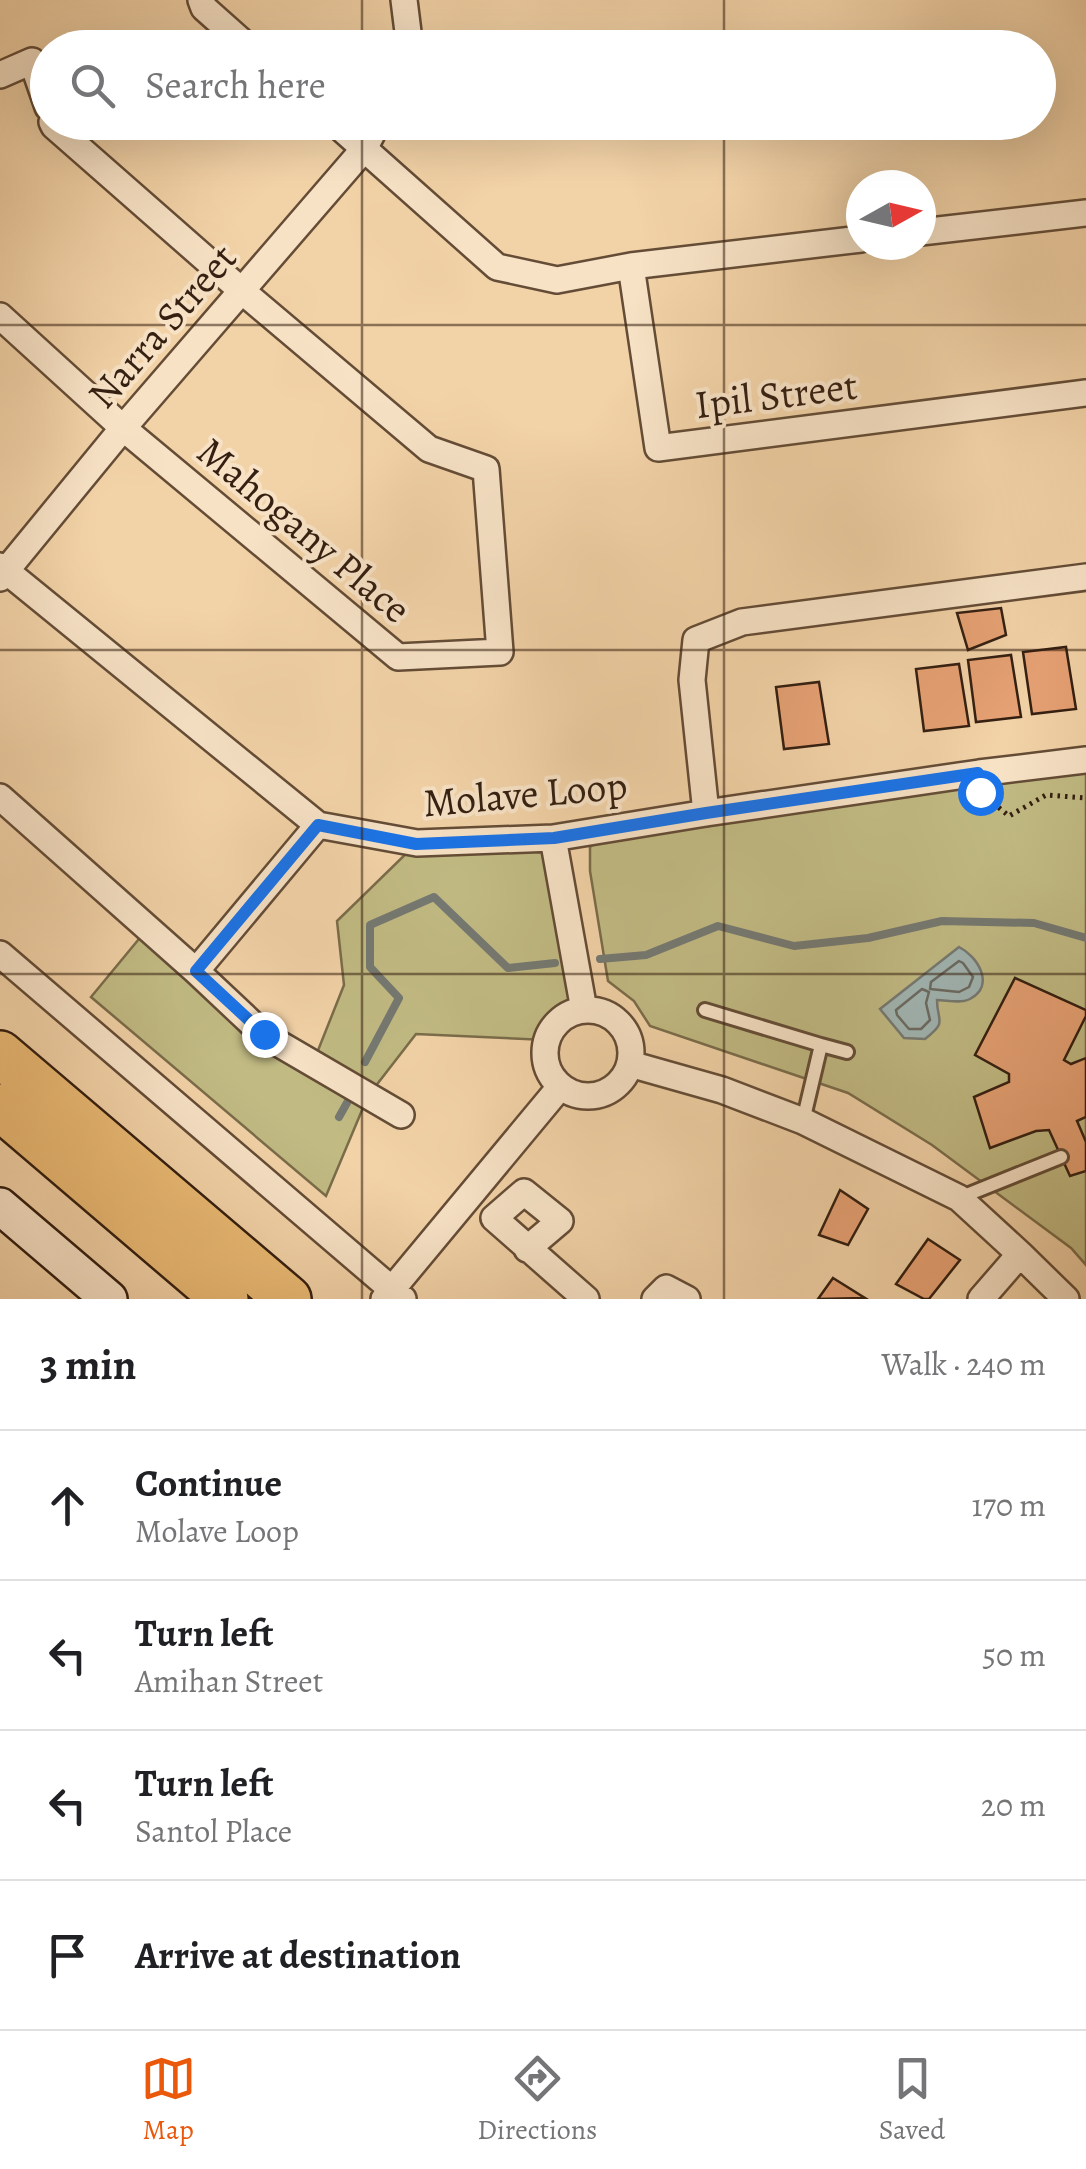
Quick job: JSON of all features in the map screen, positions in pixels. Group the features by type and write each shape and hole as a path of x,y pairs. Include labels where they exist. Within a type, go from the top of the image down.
{"highway":[{"path":"0,1054 286,1297"},
{"path":"0,1108 225,1299"}],"main road":[{"path":"0,1206 109,1299"}],"street":[{"path":"201,0 204,8 229,30"},
{"path":"404,0 408,30"},
{"path":"0,75 30,62"},
{"path":"70,140 242,291"},
{"path":"354,140 497,267 556,280 632,266 846,241"},
{"name":"Narra Street","path":"2,571 369,140"},
{"path":"936,230 1086,212"},
{"name":"Ipil Street","path":"632,266 658,448 1086,392"},
{"name":"Mahogany Place","path":"122,428 398,657 500,652 486,469 428,449 242,291"},
{"path":"0,316 122,428"},
{"name":"Molave Loop","path":"2,571 318,825 416,844 554,838 1086,760"},
{"path":"706,813 692,680 696,640 742,622 1086,577"},
{"path":"0,797 264,1034 400,1115"},
{"path":"196,971 318,825"},
{"path":"554,838 584,1010"},
{"path":"0,954 393,1296 560,1087"},
{"path":"584,1010 598,1011 611,1016 628,1036 630,1064 624,1078 601,1095 572,1094 551,1077 544,1053 546,1040 560,1019 584,1010"},
{"path":"630,1064 722,1090 804,1121 959,1198 1066,1299"},
{"path":"527,1249 586,1299"},
{"path":"982,1299 1020,1254"},
{"path":"655,1299 666,1288 687,1299"}],"lane":[{"path":"705,1010 848,1052"},
{"path":"804,1121 821,1045"},
{"path":"959,1198 1061,1157"}],"path":[{"path":"978,773 980,792 1009,816 1046,795 1086,798"}],"shaded area":[{"path":"1086,768 1086,1265 1071,1248 932,1145 848,1093 650,1026 634,1001 608,981 590,871 590,847 607,834"},
{"path":"553,838 576,1011 561,1019 546,1040 416,1034 368,1096 326,1196 91,997 148,928 313,1063 344,985 337,921 417,843"}],"water":[{"path":"959,947 981,971 983,979 978,993 962,1001 937,1000 937,1028 925,1039 904,1038 880,1009"}],"building":[{"path":"1001,608 1006,635 968,650 957,613"},
{"path":"1066,647 1076,709 1032,714 1023,652"},
{"path":"1011,655 1021,717 976,722 968,660"},
{"path":"959,664 969,726 924,731 916,669"},
{"path":"819,682 829,744 784,749 776,687"},
{"path":"1015,978 1086,1010 1064,1060 1071,1064 1086,1058 1086,1117 1077,1121 1086,1142 1086,1171 1070,1176 1049,1130 990,1148 974,1097 1009,1082 1009,1074 975,1055"},
{"path":"840,1190 868,1209 848,1245 819,1235"},
{"path":"928,1239 960,1260 929,1299 924,1299 896,1284"},
{"path":"833,1278 865,1298 818,1299"}],"waterway":[{"path":"365,1062 399,998 370,967 370,925 434,897 508,968 555,963"},
{"path":"600,959 646,955 718,926 794,946 868,938 942,921 1034,923 1086,938"},
{"path":"339,1117 348,1101"}],"route":[{"path":"264,1034 196,971 318,825 416,844 554,838 978,773 980,792"}]}
